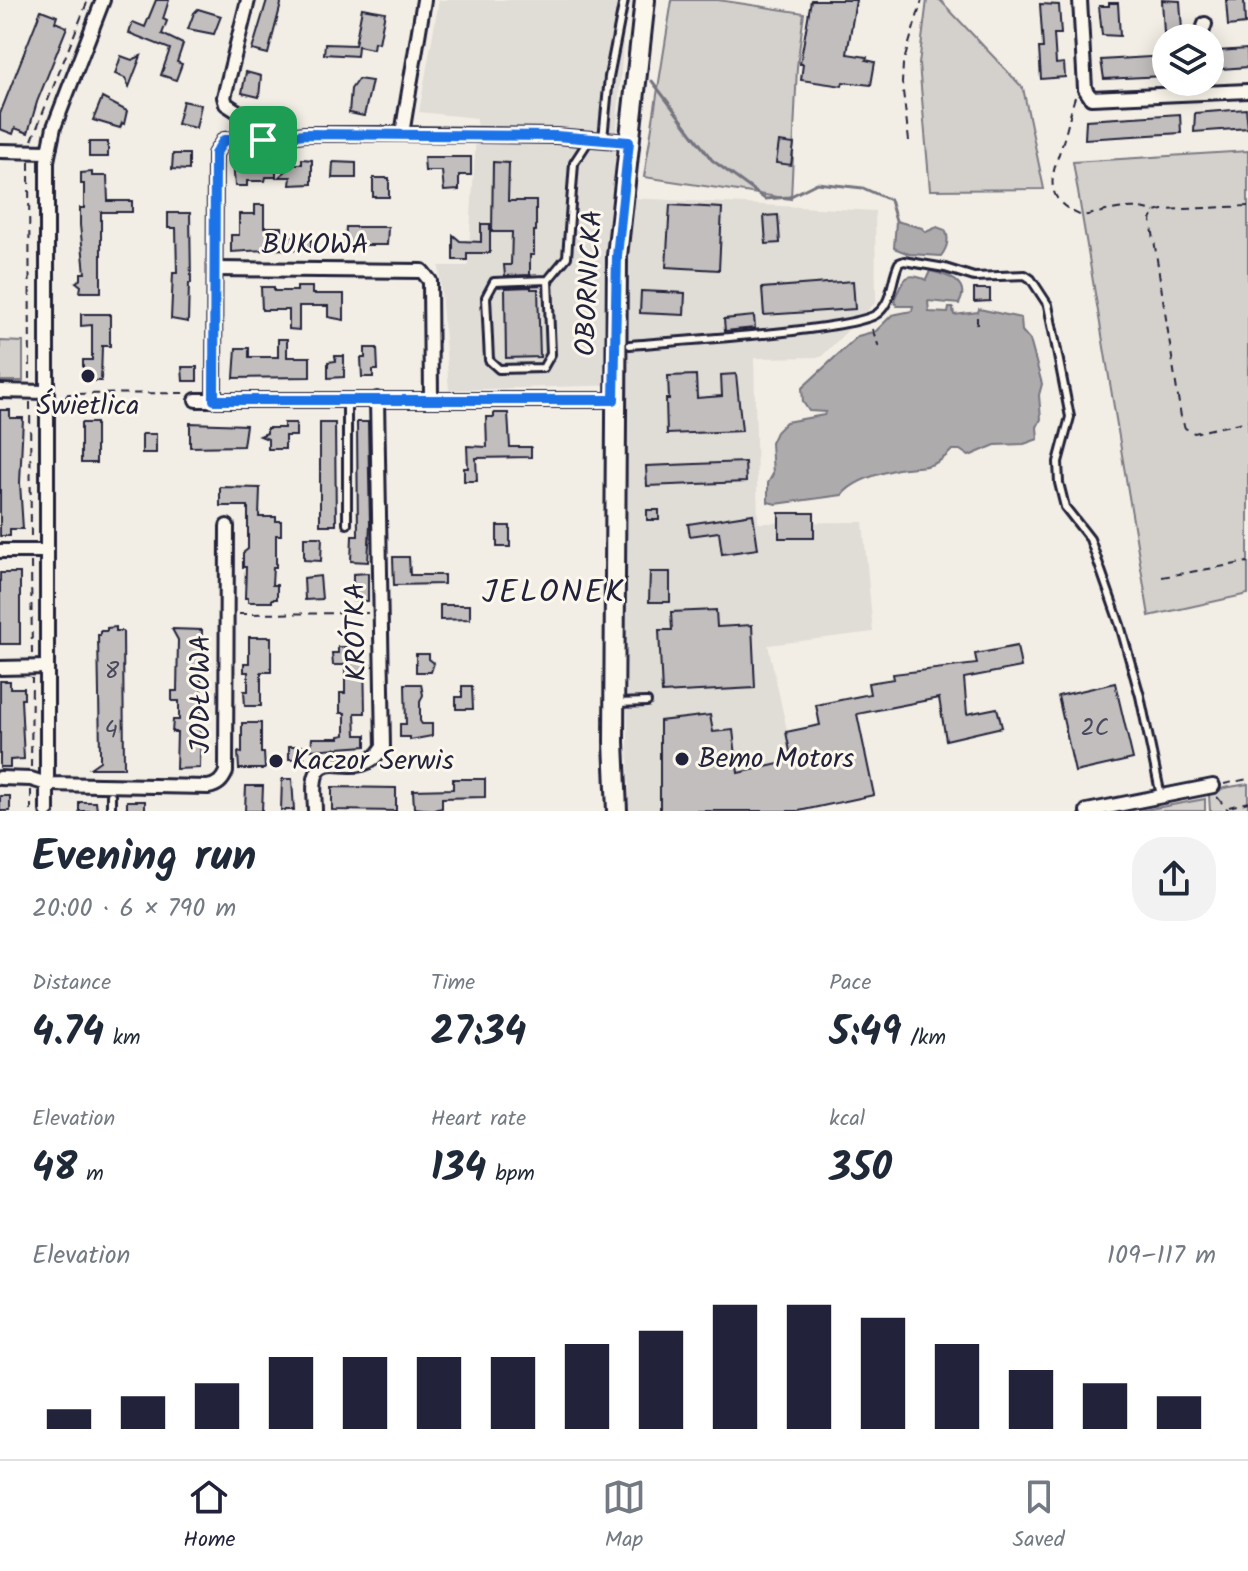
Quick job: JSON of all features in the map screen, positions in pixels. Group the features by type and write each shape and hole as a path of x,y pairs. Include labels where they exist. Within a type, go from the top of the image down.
{"main road":[{"name":"OBORNICKA","path":"617,811 614,742 614,400 617,256 645,0"},
{"name":"OBORNICKA","path":"640,67 657,0"},
{"name":"OBORNICKA","path":"607,811 614,742"}],"street":[{"path":"47,811 48,152 61,107 103,0"},
{"path":"245,138 243,115 226,104 224,97 248,0"},
{"path":"402,134 424,0"},
{"path":"1080,0 1086,93 1098,99 1152,93"},
{"path":"1224,89 1248,91"},
{"path":"214,400 215,154 224,140 263,140 304,134 402,134 556,136 629,142"},
{"path":"0,151 48,152"},
{"name":"BUKOWA","path":"215,269 416,269 427,274 430,281 431,398"},
{"path":"0,391 46,392"},
{"name":"KRÓTKA","path":"315,811 315,776 319,769 326,764 365,765 376,758 383,747 377,399"},
{"path":"196,400 614,400"},
{"name":"JODŁOWA","path":"47,784 208,787 223,780 226,772 227,526"},
{"path":"0,551 46,551"},
{"path":"0,668 47,667"},
{"path":"0,778 31,779 47,784"},
{"path":"1087,811 1213,786"}],"lane":[{"path":"548,280 494,282 486,297 489,360 499,369 543,368 551,354 548,280 567,257 574,163 596,140 624,0"},
{"path":"630,345 825,326 871,318 884,307 895,270 904,261 945,268 967,276 1018,274 1031,279 1051,313 1069,403 1068,430 1058,462 1062,499 1090,539 1120,625 1140,696 1161,797"},
{"path":"347,400 347,524"},
{"path":"614,703 647,702"},
{"path":"111,795 111,811"}],"path":[{"path":"31,811 28,151 88,0"},
{"path":"909,141 903,64 922,0"},
{"path":"1086,93 1075,95 1053,164 1052,189 1060,203 1082,216 1133,207 1145,207 1155,212 1248,206"},
{"path":"1155,212 1151,220 1185,428 1194,433 1248,421"},
{"path":"977,312 977,325"},
{"path":"872,329 879,347"},
{"path":"1162,577 1248,562"},
{"path":"225,614 370,613"},
{"path":"1248,779 1213,786 1214,793 1228,809 1248,802"}],"shaded area":[{"path":"439,0 626,0 612,197 875,211 876,302 821,357 754,358 758,523 863,522 873,632 768,645 805,811 629,811 623,385 449,390 439,266 468,266 477,118 419,112"},
{"path":"672,0 718,0 804,13 797,67 791,199 644,177"},
{"path":"927,0 940,0 1023,88 1044,189 930,190 919,64"},
{"path":"1248,151 1248,594 1149,616 1073,162"},
{"path":"896,221 926,232 937,227 945,230 947,243 941,256 909,254 894,248"},
{"path":"930,271 956,281 962,296 959,304 928,301 929,312 948,313 949,308 953,308 954,315 978,312 979,309 1021,318 1022,331 1030,340 1042,384 1038,439 1024,444 995,445 969,456 960,450 952,450 931,465 894,470 865,479 842,495 776,504 768,502 768,483 773,474 771,443 776,432 786,422 824,415 826,412 809,411 803,402 802,388 858,336 876,331 892,315 912,311 913,306 897,306 894,300 905,279 913,276 926,280"},
{"path":"0,341 23,342 23,381 0,381"},
{"path":"1248,784 1248,811 1210,811 1209,795 1224,788"},
{"path":"1205,799 1205,811 1139,811"}],"building":[{"path":"156,0 169,0 162,34 183,44 177,62 182,64 176,80 161,75 170,49 129,33 133,22 145,27"},
{"path":"267,0 280,0 281,4 268,54 252,50"},
{"path":"811,0 856,0 847,54 867,57 866,60 875,62 871,85 843,82 842,86 801,80 803,64 800,64"},
{"path":"1162,0 1180,1 1182,24 1163,24"},
{"path":"1226,0 1244,0 1245,24 1228,26"},
{"path":"1109,3 1118,3 1120,36 1102,35 1099,6 1109,6"},
{"path":"1040,4 1059,5 1061,34 1054,34 1056,64 1064,63 1065,77 1041,79 1039,48 1043,48"},
{"path":"362,8 385,12 379,43 374,42 373,49 358,46 357,56 324,54 325,44 355,45"},
{"path":"198,9 221,16 214,34 188,29"},
{"path":"41,10 57,16 55,22 67,27 28,133 15,128 13,134 0,129 0,114"},
{"path":"1247,49 1248,67 1224,69 1224,51"},
{"path":"121,56 132,60 141,56 129,87 125,78 115,74"},
{"path":"1152,57 1152,77 1104,79 1101,60"},
{"path":"246,72 261,76 259,97 242,93"},
{"path":"358,79 372,81 364,116 349,113 351,89"},
{"path":"102,98 127,111 120,128 93,120"},
{"path":"183,101 201,105 196,128 177,124"},
{"path":"1246,109 1248,128 1194,132 1195,113"},
{"path":"1180,114 1181,133 1085,139 1086,120"},
{"path":"89,142 108,142 108,157 89,157"},
{"path":"779,142 794,144 791,165 776,163"},
{"path":"173,154 189,154 189,170 172,169"},
{"path":"424,157 471,157 471,175 459,175 459,190 444,191 442,171 425,171"},
{"path":"302,159 312,160 312,184 290,185 291,177 279,177 294,164 302,164"},
{"path":"235,160 265,160 265,164 276,164 276,177 266,177 265,181 247,181 247,186 235,186"},
{"path":"333,162 356,163 356,178 332,178"},
{"path":"493,162 509,163 508,201 536,201 536,231 534,255 530,255 530,275 505,276 504,265 511,265 512,232 492,232"},
{"path":"92,172 92,176 107,176 108,201 132,201 132,212 101,212 101,292 80,292 81,286 76,282 81,279 81,273 85,273 80,225 80,208 84,208 81,173"},
{"path":"373,178 389,178 389,197 373,197"},
{"path":"255,205 264,205 264,227 282,227 282,237 311,234 311,250 231,252 231,235 239,235 239,214 255,214"},
{"path":"670,205 722,208 719,270 666,267"},
{"path":"168,213 190,213 188,322 171,319 173,273 177,273 176,228 168,228"},
{"path":"778,215 780,243 766,244 764,216"},
{"path":"481,224 490,224 490,253 467,253 467,260 453,260 453,235 460,241 481,242"},
{"path":"346,227 388,227 387,245 345,245"},
{"path":"853,281 855,309 764,315 762,288"},
{"path":"261,287 274,287 274,291 297,291 297,287 312,287 312,294 344,294 344,320 328,317 328,306 299,306 299,330 289,329 289,310 262,310"},
{"path":"505,288 538,289 540,357 506,358"},
{"path":"974,289 990,289 990,301 974,302"},
{"path":"641,291 685,293 684,315 640,313"},
{"path":"81,314 110,314 110,346 102,346 101,381 83,381 83,360 92,360 92,325 81,326"},
{"path":"754,316 755,328 725,331 724,319"},
{"path":"278,339 287,339 287,357 310,357 310,377 234,378 236,348 249,348 249,357 278,357"},
{"path":"365,348 377,348 378,370 373,370 373,377 362,377 361,358 365,358"},
{"path":"335,356 344,356 344,377 328,378 328,362 336,361"},
{"path":"182,367 197,367 197,381 183,381"},
{"path":"736,374 742,431 667,434 668,376 696,375 697,398 722,396 721,375"},
{"path":"0,410 10,410 10,418 23,418 20,483 23,529 10,529 10,536 0,536"},
{"path":"494,413 508,413 510,447 531,447 531,457 476,458 477,481 464,481 464,468 468,468 467,446 487,447 486,417 494,417"},
{"path":"357,422 368,422 368,562 351,561 352,536 358,536"},
{"path":"81,423 96,423 96,463 81,463"},
{"path":"190,423 246,425 243,446 190,447"},
{"path":"284,423 296,423 296,436 285,436 285,449 268,449 268,439 260,436 267,433 267,428 284,428"},
{"path":"320,423 335,423 336,525 320,525"},
{"path":"142,434 156,434 156,453 142,453"},
{"path":"745,462 746,482 647,486 646,466"},
{"path":"220,487 260,488 259,517 276,517 276,521 281,521 281,535 276,535 276,567 273,567 272,585 277,585 277,599 272,599 272,602 248,602 245,598 243,553 248,549 248,506 220,506"},
{"path":"647,510 659,510 659,520 647,520"},
{"path":"779,513 814,513 814,538 779,538"},
{"path":"753,514 758,549 722,554 719,532 690,536 688,524"},
{"path":"497,526 510,526 510,547 497,547"},
{"path":"304,537 322,537 321,561 304,560"},
{"path":"393,557 409,557 410,575 444,575 444,584 394,585"},
{"path":"650,572 670,572 670,602 649,602"},
{"path":"0,573 20,573 20,644 0,644"},
{"path":"368,573 368,601 353,601 353,574"},
{"path":"320,576 322,599 305,600 304,578"},
{"path":"440,605 470,605 470,619 440,620"},
{"path":"716,610 717,627 752,625 755,688 662,693 659,630 672,630 671,612"},
{"path":"116,627 116,631 123,631 124,768 90,768 100,761 98,635 100,631"},
{"path":"172,629 202,630 200,768 176,769 177,732 172,732 173,720 179,720 179,701 172,701 172,691 177,691 178,640"},
{"path":"249,637 271,637 271,672 261,672 261,706 245,706 248,672 244,672 244,663 249,663"},
{"path":"1017,646 1021,667 964,678 967,714 997,708 1002,727 946,740 939,698 857,714 874,795 799,811 660,811 660,721 710,715 713,732 733,730 738,773 792,761 786,732 820,725 816,705 870,694 868,683 894,679 893,674 977,664 975,654"},
{"path":"338,647 350,647 353,655 364,655 365,713 355,713 356,735 366,735 366,746 311,750 312,738 339,738 345,735 345,713 340,713 340,693 345,693 345,665 333,665 332,653 338,653"},
{"path":"416,654 429,654 429,659 434,663 431,672 416,672"},
{"path":"0,681 10,681 10,688 24,688 24,699 21,699 24,759 10,760 10,767 0,767"},
{"path":"1115,683 1133,759 1075,772 1058,696"},
{"path":"405,684 421,684 420,721 422,724 432,724 432,736 410,740 410,737 400,737 400,724 406,724"},
{"path":"462,686 472,686 473,709 456,709 456,697 462,697"},
{"path":"242,723 261,723 261,753 264,753 265,769 239,769"},
{"path":"289,746 304,746 304,759 289,759"},
{"path":"282,779 292,779 294,810 281,810"},
{"path":"453,779 485,779 485,797 442,798 442,808 414,808 413,790 453,789"},
{"path":"246,786 263,786 262,811 245,811"},
{"path":"332,787 396,788 396,811 332,810"},
{"path":"0,796 10,796 10,811 0,811"},
{"path":"127,801 145,801 145,811 127,811"},
{"path":"79,802 96,802 97,811 79,811"}],"waterway":[{"path":"652,81 712,160 765,199 789,197 817,183 863,188 890,200 896,221"}],"place":[{"name":"Świetlica","path":"88,376"},
{"name":"Bemo Motors","path":"682,759"},
{"name":"Kaczor Serwis","path":"276,761"}],"district":[{"name":"JELONEK","path":"554,593"}],"route":[{"path":"304,134 402,134 556,136 629,142 617,256 614,400 214,400 215,154 224,140 263,140 304,134"}]}
